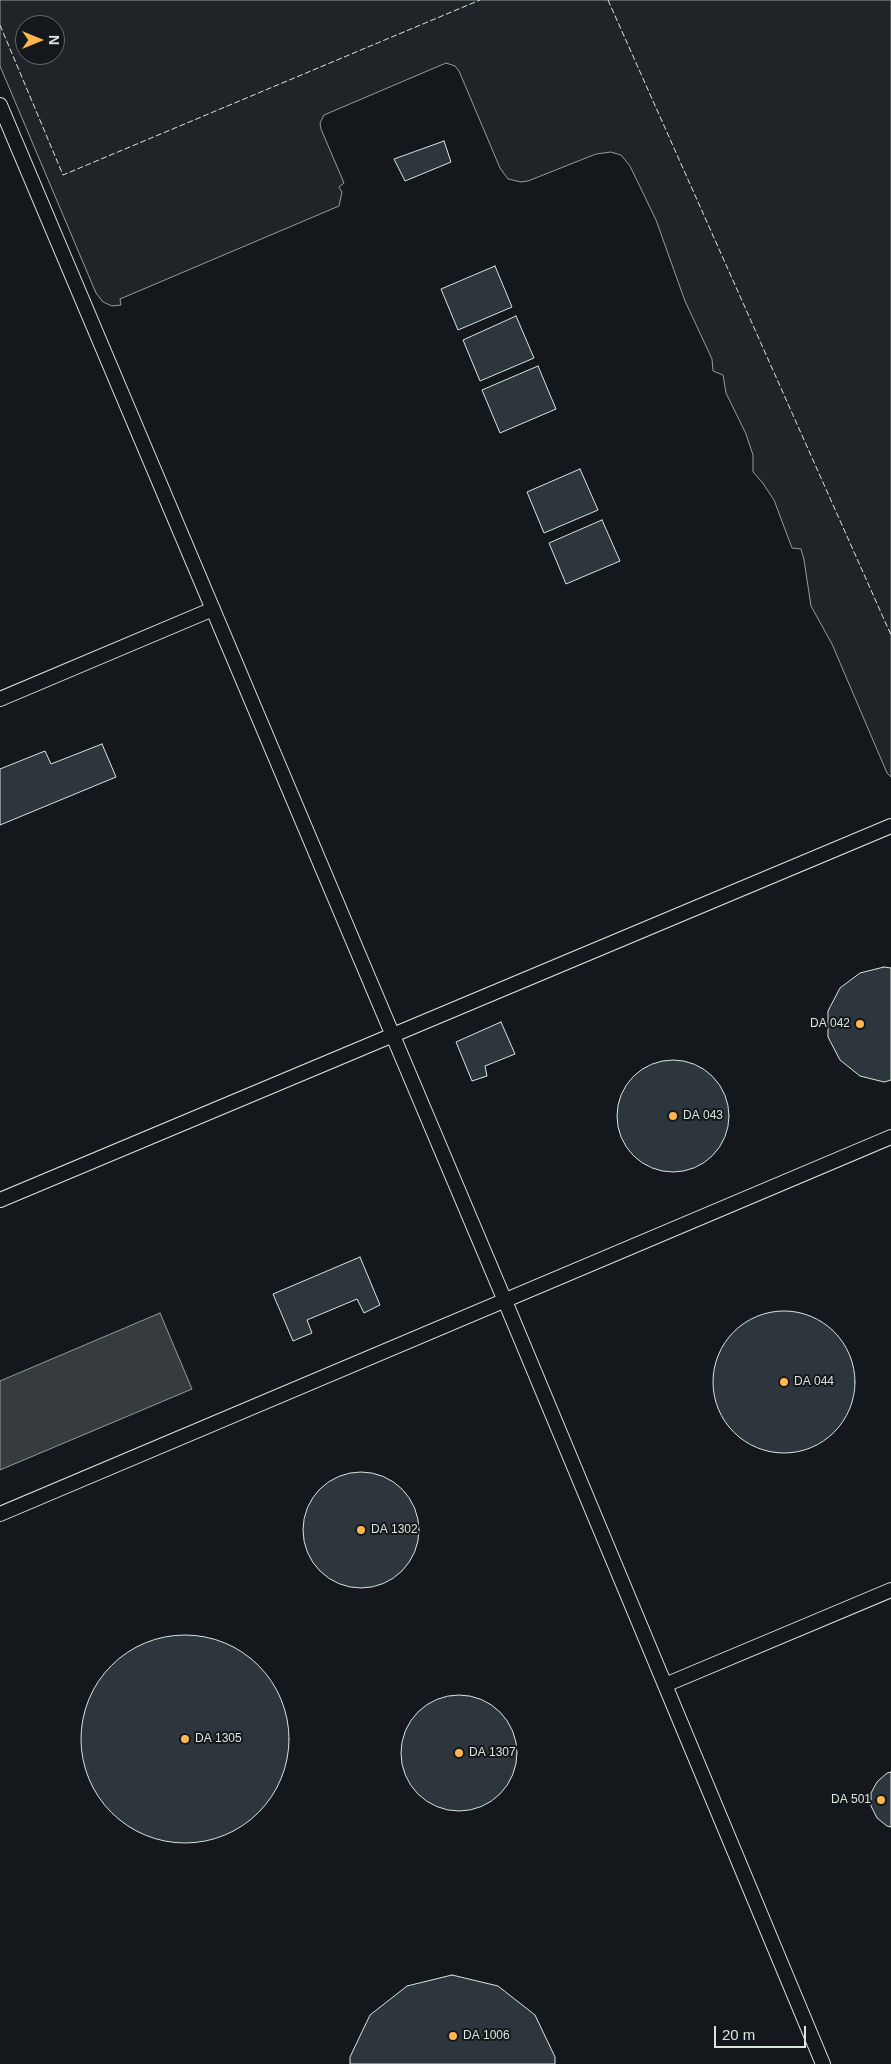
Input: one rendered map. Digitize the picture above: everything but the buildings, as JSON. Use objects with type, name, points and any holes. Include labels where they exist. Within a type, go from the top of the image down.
[{"type":"lane","points":[[0,105],[823,2064]]},
{"type":"lane","points":[[0,699],[213,609]]},
{"type":"lane","points":[[0,1200],[891,826]]},
{"type":"lane","points":[[0,1514],[891,1137]]},
{"type":"lane","points":[[665,1685],[891,1590]]},
{"type":"shaded area","points":[[0,0],[891,0],[891,777],[887,773],[832,644],[811,606],[801,549],[792,548],[774,500],[753,472],[753,455],[746,434],[726,393],[723,375],[713,371],[712,359],[685,301],[656,220],[630,166],[621,155],[611,152],[596,154],[528,181],[521,182],[508,179],[500,168],[459,71],[455,66],[446,63],[324,115],[320,123],[321,129],[344,183],[339,187],[342,192],[339,206],[120,299],[121,305],[112,306],[103,302],[96,293],[0,66]]},
{"type":"shaded area","points":[[160,1313],[192,1389],[0,1470],[0,1381]]},
{"type":"fence","points":[[0,25],[63,175],[480,0]]},
{"type":"fence","points":[[608,0],[891,635]]},
{"type":"place","name":"DA 042","points":[[860,1024]]},
{"type":"place","name":"DA 043","points":[[673,1116]]},
{"type":"place","name":"DA 044","points":[[784,1382]]},
{"type":"place","name":"DA 1302","points":[[361,1530]]},
{"type":"place","name":"DA 1305","points":[[185,1739]]},
{"type":"place","name":"DA 1307","points":[[459,1753]]},
{"type":"place","name":"DA 501","points":[[881,1800]]},
{"type":"place","name":"DA 1006","points":[[453,2036]]}]
